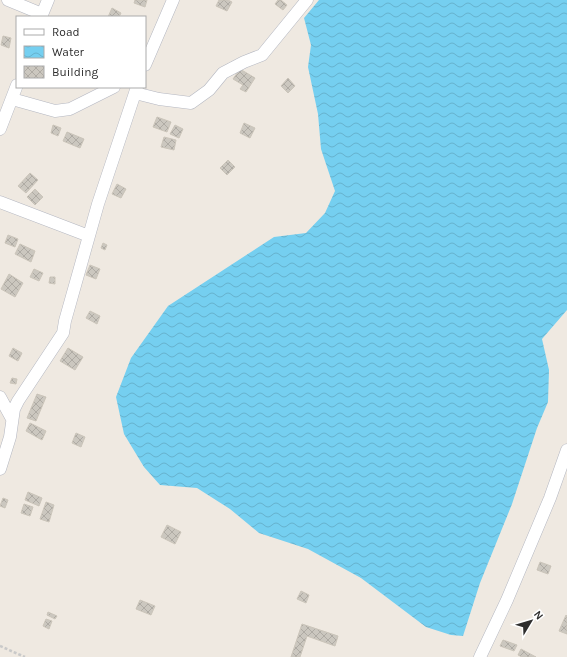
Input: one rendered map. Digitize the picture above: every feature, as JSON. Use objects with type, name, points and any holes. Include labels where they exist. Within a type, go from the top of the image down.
[{"type":"street","points":[[8,0],[42,15],[48,0]]},
{"type":"street","points":[[146,63],[173,0]]},
{"type":"street","points":[[0,468],[10,437],[14,409],[63,333],[65,321],[98,204],[136,90],[159,99],[191,102],[209,90],[223,73],[262,55],[307,0]]},
{"type":"street","points":[[0,129],[16,87]]},
{"type":"street","points":[[12,99],[55,111],[70,109],[112,88]]},
{"type":"street","points":[[0,202],[89,236]]},
{"type":"street","points":[[0,397],[12,419]]},
{"type":"street","points":[[480,657],[507,600],[547,506],[564,465],[567,450]]},
{"type":"path","points":[[0,646],[24,657]]},
{"type":"water","points":[[319,0],[567,0],[567,310],[542,339],[549,370],[548,402],[537,428],[512,504],[480,583],[463,636],[451,635],[426,627],[361,578],[308,549],[259,533],[230,509],[197,488],[160,485],[144,467],[124,434],[116,397],[131,358],[168,306],[274,237],[306,233],[325,213],[335,191],[321,149],[318,114],[308,67],[311,45],[304,18]]},
{"type":"building","points":[[135,0],[147,0],[145,7],[134,3]]},
{"type":"building","points":[[219,0],[228,0],[232,2],[227,11],[216,6]]},
{"type":"building","points":[[278,0],[281,0],[287,5],[283,10],[275,4]]},
{"type":"building","points":[[112,8],[121,13],[120,16],[108,16]]},
{"type":"building","points":[[3,36],[11,38],[9,48],[1,45]]},
{"type":"building","points":[[240,69],[255,78],[246,92],[240,89],[243,85],[233,79]]},
{"type":"building","points":[[288,78],[295,86],[288,93],[281,86]]},
{"type":"building","points":[[157,117],[171,122],[167,132],[153,127]]},
{"type":"building","points":[[244,123],[255,128],[250,138],[240,133]]},
{"type":"building","points":[[53,125],[61,128],[58,136],[51,133]]},
{"type":"building","points":[[175,125],[183,129],[179,138],[170,134]]},
{"type":"building","points":[[67,132],[84,139],[80,148],[63,141]]},
{"type":"building","points":[[164,137],[176,140],[174,150],[161,147]]},
{"type":"building","points":[[228,160],[235,167],[227,175],[220,168]]},
{"type":"building","points":[[30,173],[38,180],[26,193],[18,186]]},
{"type":"building","points":[[117,184],[126,189],[121,198],[112,194]]},
{"type":"building","points":[[35,189],[43,197],[35,205],[27,197]]},
{"type":"building","points":[[8,235],[18,239],[15,247],[5,243]]},
{"type":"building","points":[[103,243],[107,245],[105,250],[101,248]]},
{"type":"building","points":[[20,244],[35,251],[31,262],[15,254]]},
{"type":"building","points":[[90,265],[100,269],[96,279],[86,275]]},
{"type":"building","points":[[34,269],[43,273],[39,281],[30,277]]},
{"type":"building","points":[[9,274],[23,283],[15,297],[1,289]]},
{"type":"building","points":[[50,277],[55,277],[55,284],[49,283]]},
{"type":"building","points":[[90,311],[100,316],[97,324],[86,318]]},
{"type":"building","points":[[13,348],[22,353],[18,361],[9,356]]},
{"type":"building","points":[[68,348],[83,357],[75,370],[60,361]]},
{"type":"building","points":[[12,378],[17,379],[16,384],[10,383]]},
{"type":"building","points":[[37,394],[46,397],[36,421],[27,418]]},
{"type":"building","points":[[30,423],[46,431],[42,440],[26,431]]},
{"type":"building","points":[[76,433],[85,437],[81,447],[72,443]]},
{"type":"building","points":[[28,492],[42,498],[39,506],[25,500]]},
{"type":"building","points":[[3,498],[8,500],[5,508],[0,506]]},
{"type":"building","points":[[46,502],[54,505],[49,522],[40,519]]},
{"type":"building","points":[[24,504],[33,507],[30,516],[21,513]]},
{"type":"building","points":[[167,525],[181,532],[175,544],[161,537]]},
{"type":"building","points":[[540,562],[551,566],[548,574],[537,570]]},
{"type":"building","points":[[301,591],[309,595],[306,603],[297,599]]},
{"type":"building","points":[[140,600],[155,606],[151,615],[136,609]]},
{"type":"building","points":[[48,612],[57,616],[55,619],[47,615]]},
{"type":"building","points":[[566,615],[567,616],[567,634],[559,631]]},
{"type":"building","points":[[46,619],[52,621],[49,629],[43,626]]},
{"type":"building","points":[[302,624],[338,636],[335,646],[307,636],[300,657],[291,657]]},
{"type":"building","points":[[503,640],[517,645],[514,651],[500,646]]},
{"type":"building","points":[[521,649],[536,657],[522,657],[518,655]]}]
